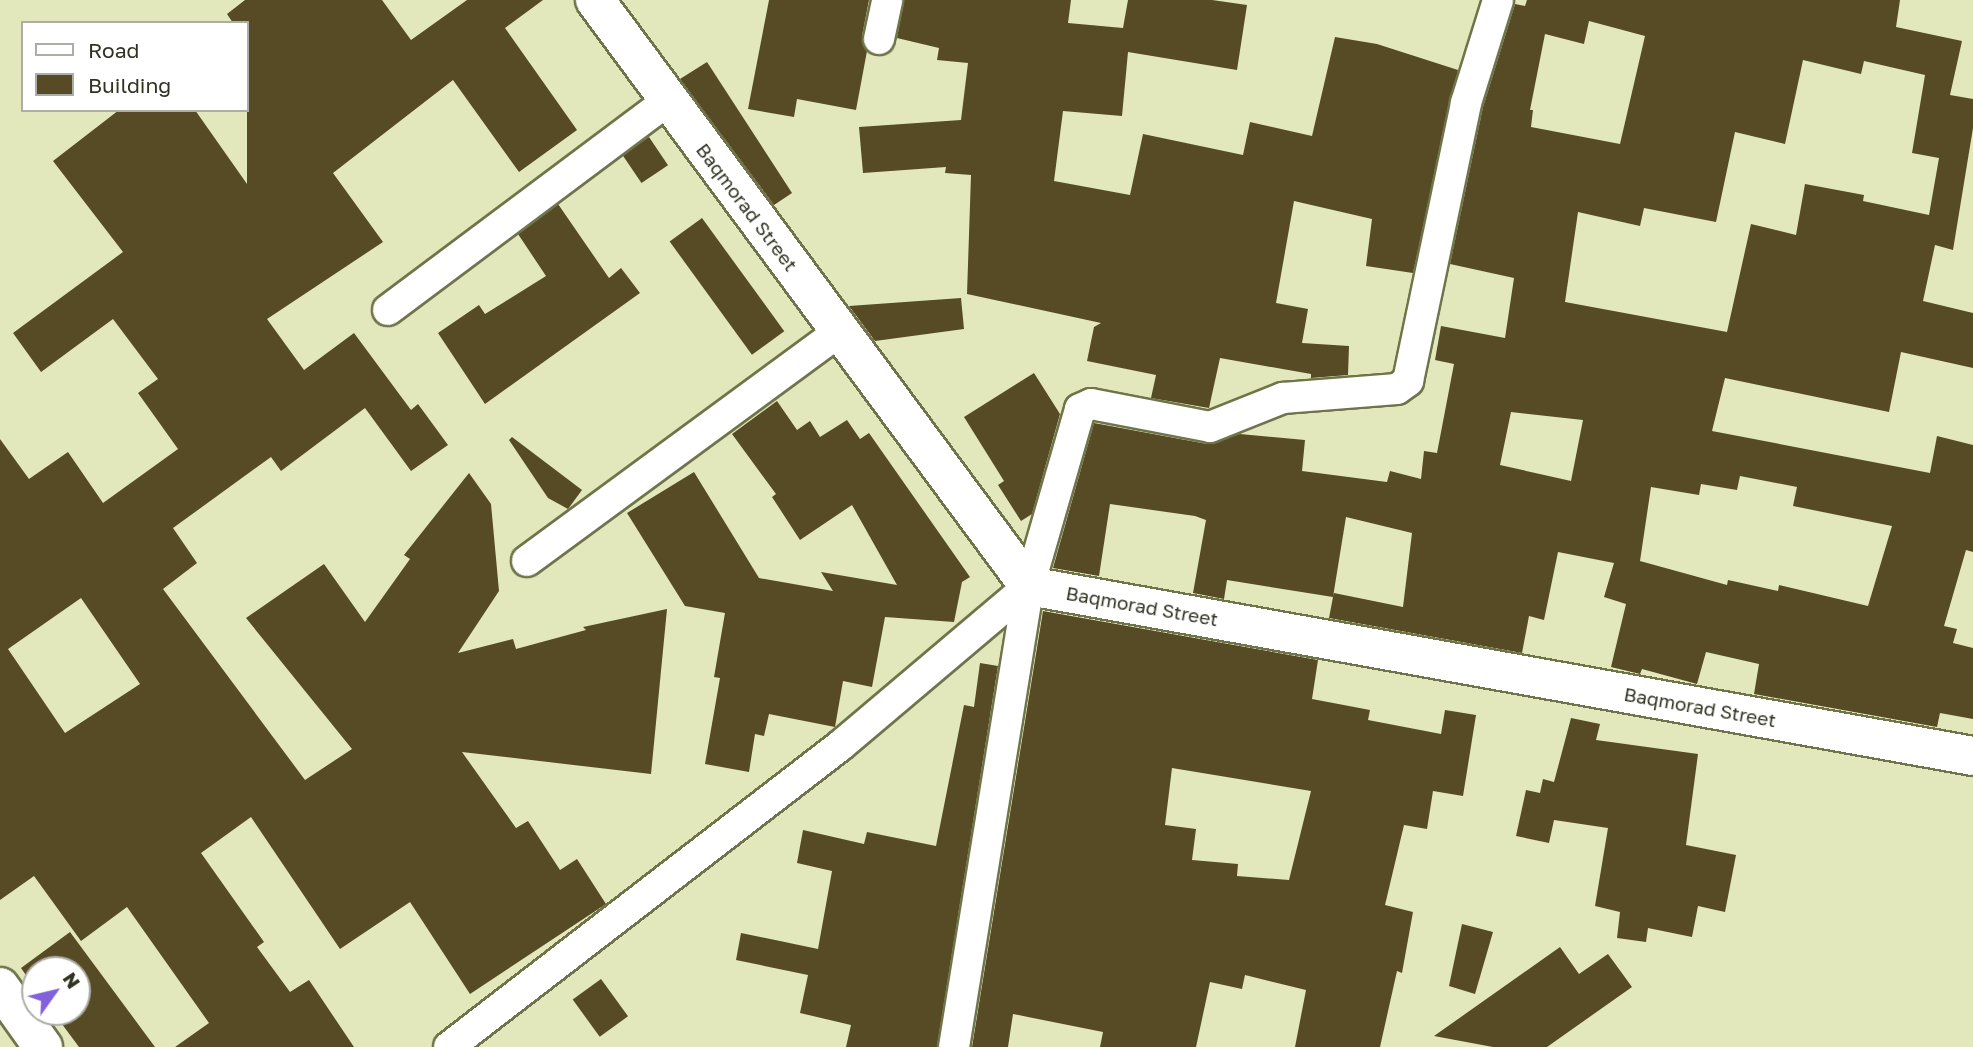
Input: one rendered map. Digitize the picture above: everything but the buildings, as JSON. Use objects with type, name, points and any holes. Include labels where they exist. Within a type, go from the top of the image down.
[{"type":"street","name":"Baqmorad Street","points":[[595,0],[667,101],[1029,586],[1973,756]]},
{"type":"street","points":[[879,39],[887,0]]},
{"type":"street","points":[[954,1047],[1029,586],[1080,409],[1091,404],[1210,427],[1283,398],[1396,389],[1408,381],[1466,103],[1498,0]]},
{"type":"street","points":[[388,310],[667,101]]},
{"type":"street","points":[[527,561],[840,331]]},
{"type":"street","points":[[449,1047],[841,745],[1029,586]]},
{"type":"street","points":[[0,987],[43,1047]]}]
